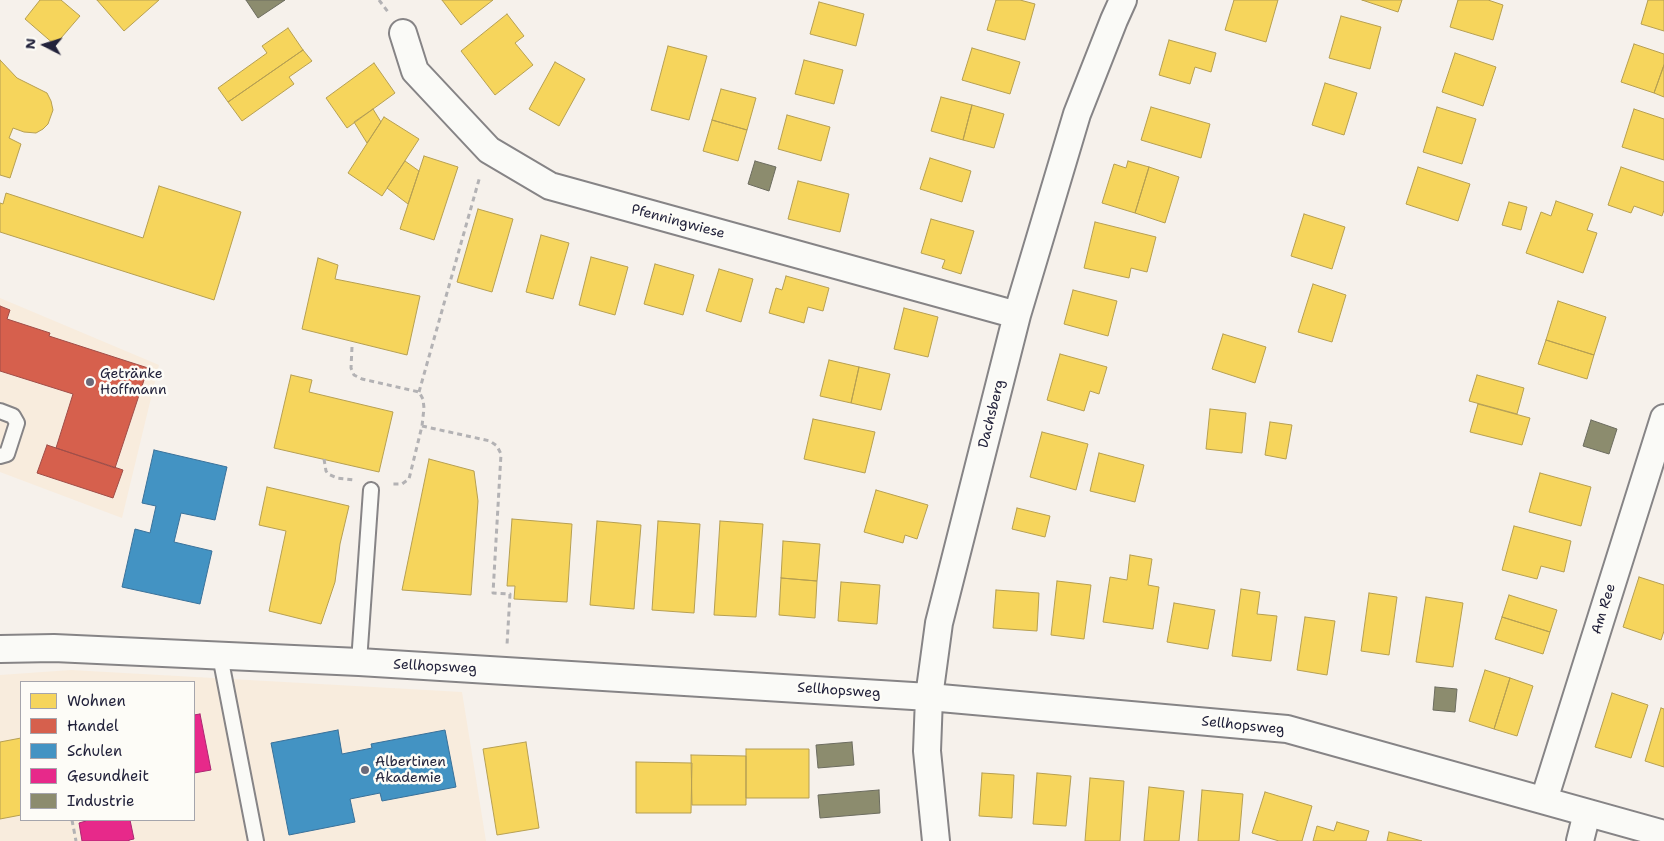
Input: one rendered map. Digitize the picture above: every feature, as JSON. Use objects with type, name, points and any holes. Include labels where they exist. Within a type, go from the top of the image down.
[{"type":"street","name":"Dachsberg","points":[[936,841],[926,751],[939,623],[1017,315],[1077,114],[1123,0]]},
{"type":"street","name":"Pfenningwiese","points":[[403,33],[415,71],[490,150],[550,186],[1017,315]]},
{"type":"street","name":"Am Ree","points":[[1544,800],[1664,418]]},
{"type":"street","name":"Sellhopsweg","points":[[0,649],[54,648],[359,662],[930,697],[1287,729],[1664,834]]},
{"type":"street","points":[[1580,841],[1588,813]]},
{"type":"lane","points":[[0,411],[13,416],[17,423],[3,455]]},
{"type":"lane","points":[[359,662],[371,490]]},
{"type":"lane","points":[[220,656],[256,841]]},
{"type":"path","points":[[391,484],[402,484],[409,479],[422,426],[424,408],[423,399],[419,392],[483,163],[490,150]]},
{"type":"path","points":[[352,347],[350,368],[354,375],[362,379],[419,392]]},
{"type":"path","points":[[422,426],[490,441],[497,446],[501,454],[492,593],[510,594],[506,671]]},
{"type":"path","points":[[72,821],[76,841]]},
{"type":"shaded area","points":[[0,298],[159,365],[122,518],[0,472]]},
{"type":"shaded area","points":[[71,670],[462,692],[486,841],[0,841],[0,675]]},
{"type":"building: Wohnen","points":[[40,0],[61,0],[80,16],[55,45],[25,19]]},
{"type":"building: Wohnen","points":[[97,0],[159,0],[124,31]]},
{"type":"building: Wohnen","points":[[442,0],[493,0],[461,25]]},
{"type":"building: Wohnen","points":[[996,0],[1020,0],[1035,4],[1025,40],[987,30]]},
{"type":"building: Wohnen","points":[[1234,0],[1278,0],[1266,42],[1225,30]]},
{"type":"building: Wohnen","points":[[1362,0],[1402,0],[1398,12]]},
{"type":"building: Wohnen","points":[[1458,0],[1488,0],[1503,5],[1493,40],[1450,27]]},
{"type":"building: Wohnen","points":[[1648,0],[1664,0],[1664,31],[1641,24]]},
{"type":"building: Wohnen","points":[[819,2],[864,14],[856,46],[810,34]]},
{"type":"building: Wohnen","points":[[507,14],[524,36],[515,43],[533,65],[495,95],[461,51]]},
{"type":"building: Wohnen","points":[[1341,16],[1381,27],[1370,69],[1329,58]]},
{"type":"building: Wohnen","points":[[288,28],[303,50],[228,102],[218,88],[267,53],[262,46]]},
{"type":"building: Wohnen","points":[[1169,40],[1216,53],[1211,72],[1195,67],[1190,84],[1159,75]]},
{"type":"building: Wohnen","points":[[1634,44],[1664,54],[1664,65],[1654,93],[1621,82]]},
{"type":"building: Wohnen","points":[[668,46],[707,56],[689,120],[651,110]]},
{"type":"building: Wohnen","points":[[972,48],[1020,62],[1010,94],[962,80]]},
{"type":"building: Wohnen","points":[[303,50],[312,61],[289,77],[294,84],[242,121],[228,102]]},
{"type":"building: Wohnen","points":[[1455,53],[1496,67],[1483,106],[1442,92]]},
{"type":"building: Wohnen","points":[[0,60],[17,78],[47,93],[53,110],[48,124],[36,133],[24,132],[13,128],[9,138],[21,144],[10,178],[0,175]]},
{"type":"building: Wohnen","points":[[804,60],[843,70],[834,104],[795,94]]},
{"type":"building: Wohnen","points":[[555,62],[585,79],[559,126],[529,109]]},
{"type":"building: Wohnen","points":[[374,63],[395,93],[347,128],[326,98]]},
{"type":"building: Wohnen","points":[[1664,65],[1664,97],[1654,93]]},
{"type":"building: Wohnen","points":[[1325,83],[1357,93],[1344,135],[1312,125]]},
{"type":"building: Wohnen","points":[[721,89],[756,98],[747,130],[712,120]]},
{"type":"building: Wohnen","points":[[941,97],[972,105],[963,140],[931,131]]},
{"type":"building: Wohnen","points":[[972,105],[1004,114],[994,148],[963,140]]},
{"type":"building: Wohnen","points":[[1151,107],[1210,124],[1201,158],[1141,140]]},
{"type":"building: Wohnen","points":[[1437,107],[1476,119],[1462,164],[1423,152]]},
{"type":"building: Wohnen","points":[[373,109],[381,122],[367,143],[354,122]]},
{"type":"building: Wohnen","points":[[1634,109],[1664,119],[1664,160],[1622,147]]},
{"type":"building: Wohnen","points":[[787,115],[830,127],[821,161],[778,149]]},
{"type":"building: Wohnen","points":[[384,117],[419,139],[382,196],[348,173]]},
{"type":"building: Wohnen","points":[[712,120],[747,130],[738,161],[703,151]]},
{"type":"building: Wohnen","points":[[424,156],[458,167],[434,240],[400,229]]},
{"type":"building: Wohnen","points":[[930,158],[971,171],[962,202],[920,189]]},
{"type":"building: Wohnen","points":[[405,161],[419,171],[408,204],[387,188]]},
{"type":"building: Wohnen","points":[[1128,161],[1149,167],[1135,213],[1102,203],[1114,164],[1126,168]]},
{"type":"building: Wohnen","points":[[1149,167],[1179,177],[1165,223],[1135,213]]},
{"type":"building: Wohnen","points":[[1418,167],[1470,184],[1458,221],[1406,204]]},
{"type":"building: Wohnen","points":[[1621,167],[1664,182],[1664,210],[1662,216],[1634,206],[1631,213],[1608,205]]},
{"type":"building: Wohnen","points":[[798,181],[849,194],[840,232],[788,219]]},
{"type":"building: Wohnen","points":[[159,186],[241,212],[214,300],[0,232],[0,203],[3,204],[6,193],[143,238]]},
{"type":"building: Wohnen","points":[[1556,201],[1593,214],[1587,230],[1597,233],[1583,273],[1526,253],[1541,212],[1551,216]]},
{"type":"building: Wohnen","points":[[1509,202],[1527,207],[1521,230],[1502,225]]},
{"type":"building: Wohnen","points":[[478,209],[513,219],[492,292],[457,282]]},
{"type":"building: Wohnen","points":[[1304,214],[1345,227],[1332,269],[1291,256]]},
{"type":"building: Wohnen","points":[[931,219],[974,231],[961,274],[942,268],[945,260],[921,253]]},
{"type":"building: Wohnen","points":[[1095,222],[1156,237],[1147,272],[1131,268],[1129,278],[1084,268]]},
{"type":"building: Wohnen","points":[[541,235],[569,243],[553,299],[526,292]]},
{"type":"building: Wohnen","points":[[591,257],[628,267],[615,315],[579,305]]},
{"type":"building: Wohnen","points":[[318,258],[338,265],[335,279],[420,296],[407,355],[302,329]]},
{"type":"building: Wohnen","points":[[655,264],[694,275],[683,315],[644,304]]},
{"type":"building: Wohnen","points":[[719,269],[753,279],[741,322],[706,311]]},
{"type":"building: Wohnen","points":[[786,276],[829,288],[823,311],[808,307],[804,323],[769,313],[776,288],[782,290]]},
{"type":"building: Wohnen","points":[[1313,284],[1346,295],[1332,342],[1298,332]]},
{"type":"building: Wohnen","points":[[1073,290],[1117,301],[1108,336],[1064,324]]},
{"type":"building: Wohnen","points":[[1558,301],[1606,317],[1594,355],[1546,340]]},
{"type":"building: Wohnen","points":[[904,308],[938,317],[928,357],[894,349]]},
{"type":"building: Wohnen","points":[[1223,334],[1266,347],[1255,383],[1212,369]]},
{"type":"building: Wohnen","points":[[1546,340],[1594,355],[1587,379],[1538,364]]},
{"type":"building: Wohnen","points":[[1060,354],[1107,367],[1099,394],[1090,391],[1084,411],[1047,400]]},
{"type":"building: Wohnen","points":[[829,360],[859,367],[851,403],[820,396]]},
{"type":"building: Wohnen","points":[[859,367],[890,374],[881,410],[851,403]]},
{"type":"building: Wohnen","points":[[291,375],[312,380],[309,392],[393,412],[379,472],[274,448]]},
{"type":"building: Wohnen","points":[[1477,375],[1524,388],[1517,414],[1469,401]]},
{"type":"building: Wohnen","points":[[1478,404],[1530,418],[1522,445],[1470,432]]},
{"type":"building: Wohnen","points":[[1210,409],[1246,413],[1242,453],[1206,449]]},
{"type":"building: Wohnen","points":[[813,419],[875,432],[865,473],[804,459]]},
{"type":"building: Wohnen","points":[[1270,422],[1292,425],[1286,459],[1265,455]]},
{"type":"building: Wohnen","points":[[1042,432],[1088,444],[1076,490],[1030,477]]},
{"type":"building: Wohnen","points":[[1099,453],[1144,465],[1135,502],[1090,491]]},
{"type":"building: Wohnen","points":[[429,459],[474,471],[478,501],[471,595],[402,590]]},
{"type":"building: Wohnen","points":[[1540,473],[1591,487],[1581,526],[1529,512]]},
{"type":"building: Wohnen","points":[[267,487],[349,506],[340,544],[335,582],[321,624],[269,611],[286,531],[259,525]]},
{"type":"building: Wohnen","points":[[876,490],[928,505],[917,539],[905,535],[903,543],[864,532]]},
{"type":"building: Wohnen","points":[[1017,508],[1050,516],[1045,537],[1012,529]]},
{"type":"building: Wohnen","points":[[512,519],[572,524],[567,602],[514,599],[515,586],[507,586]]},
{"type":"building: Wohnen","points":[[597,521],[641,525],[634,609],[590,605]]},
{"type":"building: Wohnen","points":[[658,521],[700,524],[694,613],[652,610]]},
{"type":"building: Wohnen","points":[[720,521],[763,524],[756,617],[714,615]]},
{"type":"building: Wohnen","points":[[1514,526],[1571,541],[1564,572],[1541,566],[1537,579],[1502,570]]},
{"type":"building: Wohnen","points":[[783,541],[820,544],[817,581],[781,578]]},
{"type":"building: Wohnen","points":[[1130,555],[1152,559],[1148,585],[1159,587],[1153,629],[1103,622],[1110,577],[1127,580]]},
{"type":"building: Wohnen","points":[[1639,577],[1664,585],[1664,631],[1661,640],[1623,627]]},
{"type":"building: Wohnen","points":[[781,578],[817,581],[815,618],[779,615]]},
{"type":"building: Wohnen","points":[[1057,581],[1091,585],[1084,639],[1051,635]]},
{"type":"building: Wohnen","points":[[841,582],[880,585],[877,624],[838,621]]},
{"type":"building: Wohnen","points":[[1241,589],[1260,592],[1257,614],[1277,616],[1271,661],[1232,656]]},
{"type":"building: Wohnen","points":[[996,590],[1039,593],[1037,631],[993,628]]},
{"type":"building: Wohnen","points":[[1369,593],[1397,597],[1389,655],[1361,651]]},
{"type":"building: Wohnen","points":[[1509,595],[1557,610],[1550,632],[1502,617]]},
{"type":"building: Wohnen","points":[[1426,597],[1463,603],[1453,667],[1416,662]]},
{"type":"building: Wohnen","points":[[1174,603],[1215,610],[1208,649],[1167,642]]},
{"type":"building: Wohnen","points":[[1305,617],[1335,621],[1327,675],[1297,670]]},
{"type":"building: Wohnen","points":[[1502,617],[1550,632],[1543,654],[1495,639]]},
{"type":"building: Wohnen","points":[[1485,670],[1510,678],[1494,729],[1469,721]]},
{"type":"building: Wohnen","points":[[1510,678],[1533,686],[1517,736],[1494,729]]},
{"type":"building: Wohnen","points":[[1612,693],[1648,705],[1631,758],[1595,747]]},
{"type":"building: Wohnen","points":[[1661,708],[1664,709],[1664,767],[1645,761]]},
{"type":"building: Wohnen","points":[[20,738],[20,815],[0,819],[0,742]]},
{"type":"building: Wohnen","points":[[526,742],[539,828],[497,835],[483,749]]},
{"type":"building: Wohnen","points":[[746,749],[809,749],[809,798],[746,798]]},
{"type":"building: Wohnen","points":[[691,755],[746,756],[746,805],[692,805]]},
{"type":"building: Wohnen","points":[[636,762],[692,763],[691,813],[636,813]]},
{"type":"building: Wohnen","points":[[982,773],[1014,775],[1012,818],[979,816]]},
{"type":"building: Wohnen","points":[[1037,773],[1071,776],[1066,826],[1033,824]]},
{"type":"building: Wohnen","points":[[1090,778],[1124,781],[1120,841],[1085,841]]},
{"type":"building: Wohnen","points":[[1149,787],[1184,791],[1179,841],[1144,841]]},
{"type":"building: Wohnen","points":[[1202,790],[1243,794],[1239,841],[1198,841]]},
{"type":"building: Wohnen","points":[[1265,792],[1312,806],[1302,841],[1279,841],[1252,833]]},
{"type":"building: Wohnen","points":[[1337,822],[1369,831],[1366,841],[1313,841],[1317,826],[1334,831]]},
{"type":"building: Wohnen","points":[[1389,832],[1422,841],[1387,841]]},
{"type":"building: Handel","name":"Getränke Hoffmann","points":[[0,306],[10,310],[7,319],[50,333],[49,336],[148,368],[115,468],[56,448],[73,394],[0,371]]},
{"type":"building: Handel","points":[[47,445],[123,470],[113,498],[37,473]]},
{"type":"building: Schulen","points":[[154,450],[227,467],[215,520],[181,513],[174,542],[212,551],[200,604],[122,587],[135,529],[150,533],[156,506],[142,503]]},
{"type":"building: Schulen","name":"Albertinen Akademie","points":[[338,730],[342,754],[372,748],[371,744],[445,730],[456,787],[382,801],[380,793],[350,799],[355,822],[289,835],[271,743]]},
{"type":"building: Gesundheit","points":[[200,714],[211,770],[195,773],[195,715]]},
{"type":"building: Gesundheit","points":[[86,821],[130,821],[134,839],[129,841],[82,841],[79,823]]},
{"type":"building: Industrie","points":[[246,0],[285,0],[258,18]]},
{"type":"building: Industrie","points":[[755,161],[776,167],[769,191],[748,184]]},
{"type":"building: Industrie","points":[[1591,420],[1617,429],[1609,454],[1583,446]]},
{"type":"building: Industrie","points":[[1435,687],[1457,689],[1455,712],[1433,710]]},
{"type":"building: Industrie","points":[[852,742],[854,765],[818,768],[816,745]]},
{"type":"building: Industrie","points":[[879,790],[880,813],[820,818],[818,795]]},
{"type":"place","name":"Getränke Hoffmann","points":[[90,382]]},
{"type":"place","name":"Albertinen Akademie","points":[[365,770]]}]
